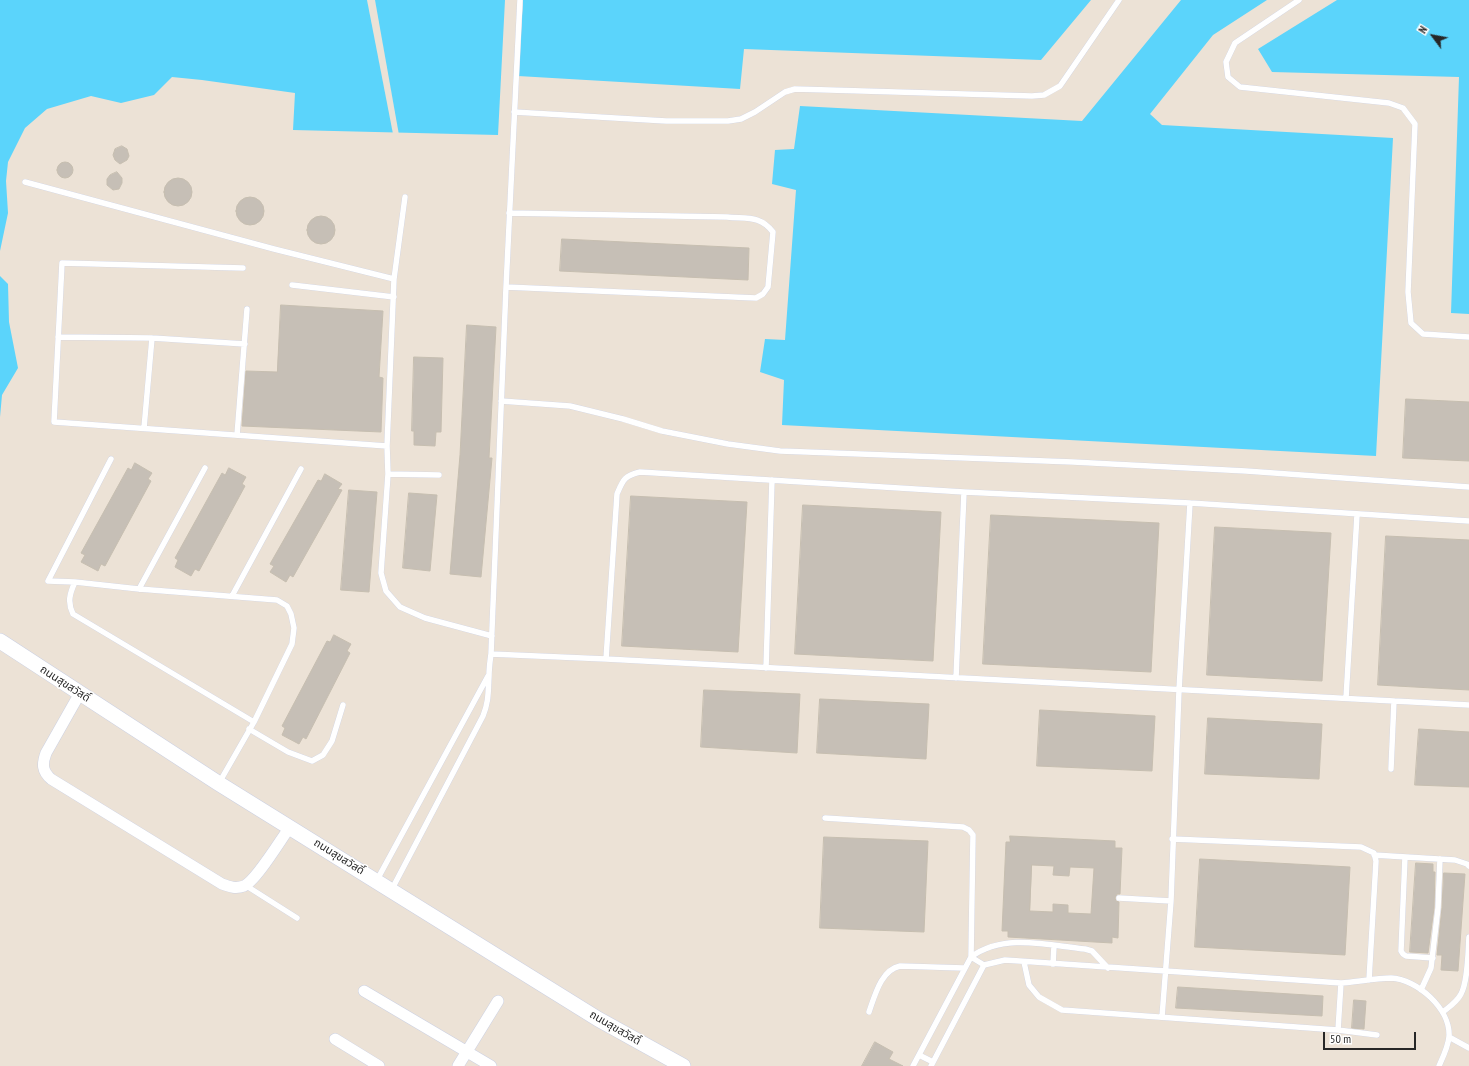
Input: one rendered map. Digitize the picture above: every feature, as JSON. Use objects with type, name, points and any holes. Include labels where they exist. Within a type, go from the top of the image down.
[{"type":"main road","name":"ถนนสุขสวัสดิ์","points":[[0,640],[218,783],[377,880],[598,1019],[683,1066]]},
{"type":"street","points":[[80,693],[46,753],[43,761],[43,769],[46,775],[222,884],[232,887],[245,886],[251,882],[290,827]]},
{"type":"street","points":[[364,991],[492,1066]]},
{"type":"street","points":[[458,1066],[498,1001]]},
{"type":"street","points":[[335,1038],[379,1066]]},
{"type":"lane","points":[[391,889],[440,800],[488,705],[509,213],[520,0]]},
{"type":"lane","points":[[514,112],[666,121],[728,121],[741,119],[756,112],[785,92],[795,89],[1009,96],[1044,95],[1060,86],[1119,0]]},
{"type":"lane","points":[[1299,0],[1235,43],[1226,62],[1228,77],[1240,87],[1389,103],[1403,108],[1415,124],[1408,292],[1411,323],[1423,334],[1469,337]]},
{"type":"lane","points":[[25,182],[274,250],[394,279]]},
{"type":"lane","points":[[405,197],[394,279],[387,446],[388,474],[381,573],[386,591],[400,607],[425,618],[492,636]]},
{"type":"lane","points":[[506,287],[756,298],[763,294],[768,287],[774,232],[767,224],[759,220],[727,217],[509,213]]},
{"type":"lane","points":[[243,268],[62,263],[54,422],[387,446]]},
{"type":"lane","points":[[292,285],[394,297]]},
{"type":"lane","points":[[237,435],[247,309]]},
{"type":"lane","points":[[58,337],[152,338],[245,344]]},
{"type":"lane","points":[[144,428],[152,338]]},
{"type":"lane","points":[[501,401],[570,406],[623,419],[662,431],[728,444],[780,451],[1238,471],[1469,487]]},
{"type":"lane","points":[[111,459],[48,581],[75,582],[139,589],[277,600],[287,606],[291,614],[294,628],[292,644],[254,722],[218,783]]},
{"type":"lane","points":[[139,589],[205,468]]},
{"type":"lane","points":[[232,596],[301,469]]},
{"type":"lane","points":[[606,659],[617,494],[623,481],[629,475],[640,472],[964,492],[1190,503],[1357,515],[1469,521]]},
{"type":"lane","points":[[388,474],[439,475]]},
{"type":"lane","points":[[766,668],[772,480]]},
{"type":"lane","points":[[956,678],[964,492]]},
{"type":"lane","points":[[1162,1017],[1171,901],[1172,839],[1190,503]]},
{"type":"lane","points":[[1346,698],[1357,515]]},
{"type":"lane","points":[[75,582],[70,594],[70,607],[74,614],[254,722]]},
{"type":"lane","points":[[491,654],[1469,705]]},
{"type":"lane","points":[[377,880],[489,676]]},
{"type":"lane","points":[[1391,769],[1394,701]]},
{"type":"lane","points":[[249,729],[288,752],[312,762],[322,755],[332,740],[343,705]]},
{"type":"lane","points":[[825,818],[963,827],[969,830],[973,835],[971,957]]},
{"type":"lane","points":[[1172,839],[1361,847],[1374,853],[1376,861],[1369,980]]},
{"type":"lane","points":[[1374,856],[1462,861],[1469,866]]},
{"type":"lane","points":[[1405,857],[1401,951],[1406,956],[1433,958]]},
{"type":"lane","points":[[1421,990],[1431,968],[1433,958],[1438,908],[1440,859]]},
{"type":"lane","points":[[245,886],[297,918]]},
{"type":"lane","points":[[1119,898],[1171,901]]},
{"type":"lane","points":[[1443,1012],[1456,1001],[1464,986],[1469,937]]},
{"type":"lane","points":[[912,1066],[964,968],[971,957],[980,950],[991,946],[1019,942],[1085,948],[1092,951],[1108,968]]},
{"type":"lane","points":[[1053,964],[1054,946]]},
{"type":"lane","points":[[971,957],[984,965],[1005,960],[1341,983],[1392,978],[1410,983],[1421,990],[1443,1012],[1448,1027],[1449,1037],[1445,1054],[1439,1066]]},
{"type":"lane","points":[[1024,962],[1029,984],[1039,997],[1062,1010],[1338,1030],[1377,1035]]},
{"type":"lane","points":[[919,1055],[932,1064],[984,965]]},
{"type":"lane","points":[[869,1012],[880,983],[893,967],[964,968]]},
{"type":"lane","points":[[1338,1030],[1341,983]]},
{"type":"lane","points":[[1449,1037],[1469,1048]]},
{"type":"water","points":[[0,0],[505,0],[498,135],[293,130],[295,93],[172,77],[154,95],[121,103],[91,96],[47,109],[25,128],[8,162],[6,181],[8,213],[0,251]]},
{"type":"water","points":[[523,0],[1091,0],[1041,60],[744,49],[740,89],[518,76]]},
{"type":"water","points":[[1181,0],[1267,0],[1213,35],[1150,114],[1162,125],[1393,138],[1376,456],[782,425],[784,380],[760,372],[765,339],[785,340],[796,190],[772,184],[775,150],[794,149],[800,106],[1082,121]]},
{"type":"water","points":[[1337,0],[1469,0],[1469,314],[1451,313],[1459,77],[1272,72],[1258,49]]},
{"type":"water","points":[[0,276],[8,284],[9,322],[18,368],[2,395],[0,417]]},
{"type":"pier","points":[[367,0],[375,0],[399,135],[393,134]]},
{"type":"building","points":[[122,146],[127,149],[129,156],[127,160],[120,164],[115,160],[113,155],[115,149]]},
{"type":"building","points":[[65,162],[71,164],[73,170],[71,176],[65,178],[59,176],[57,170],[59,164]]},
{"type":"building","points":[[117,172],[122,178],[122,183],[119,189],[113,190],[107,185],[107,179],[110,175]]},
{"type":"building","points":[[178,178],[188,182],[192,192],[188,202],[178,206],[168,202],[164,192],[168,182]]},
{"type":"building","points":[[250,197],[260,201],[264,211],[260,221],[250,225],[240,221],[236,211],[240,201]]},
{"type":"building","points":[[321,216],[331,220],[335,230],[331,240],[321,244],[311,240],[307,230],[311,220]]},
{"type":"building","points":[[562,239],[749,248],[748,280],[560,271]]},
{"type":"building","points":[[281,305],[383,311],[379,377],[383,378],[381,432],[242,426],[246,371],[277,372]]},
{"type":"building","points":[[467,325],[496,327],[489,458],[492,458],[481,577],[450,574],[460,455]]},
{"type":"building","points":[[414,357],[443,358],[441,432],[436,432],[435,446],[414,445],[414,431],[412,431]]},
{"type":"building","points":[[1406,399],[1469,402],[1469,461],[1403,458]]},
{"type":"building","points":[[135,463],[152,473],[148,479],[151,481],[105,566],[101,564],[98,571],[81,562],[85,555],[81,553],[128,468],[131,470]]},
{"type":"building","points":[[229,468],[246,477],[242,484],[245,486],[199,571],[195,569],[191,576],[175,567],[178,560],[175,558],[222,473],[225,475]]},
{"type":"building","points":[[325,474],[342,484],[338,489],[342,490],[293,577],[290,575],[286,582],[270,572],[274,566],[270,564],[318,480],[321,481]]},
{"type":"building","points":[[349,490],[377,492],[369,592],[341,590]]},
{"type":"building","points":[[409,493],[437,495],[430,571],[403,568]]},
{"type":"building","points":[[631,496],[747,502],[738,652],[622,646]]},
{"type":"building","points":[[803,505],[941,512],[933,661],[795,654]]},
{"type":"building","points":[[991,515],[1159,523],[1151,672],[983,664]]},
{"type":"building","points":[[1215,527],[1331,533],[1322,681],[1207,675]]},
{"type":"building","points":[[1386,536],[1469,540],[1469,690],[1378,685]]},
{"type":"building","points":[[334,635],[351,644],[347,651],[350,653],[306,739],[303,737],[299,744],[282,735],[285,728],[282,726],[327,641],[330,642]]},
{"type":"building","points":[[704,690],[800,694],[797,753],[701,747]]},
{"type":"building","points":[[820,699],[929,704],[926,759],[817,753]]},
{"type":"building","points":[[1040,710],[1155,716],[1152,771],[1037,766]]},
{"type":"building","points":[[1208,718],[1322,724],[1319,779],[1205,774]]},
{"type":"building","points":[[1419,729],[1469,732],[1469,787],[1415,785]]},
{"type":"building","points":[[1010,836],[1115,841],[1115,848],[1122,848],[1120,894],[1117,894],[1115,898],[1116,901],[1119,902],[1118,938],[1112,937],[1112,943],[1008,937],[1008,931],[1002,931],[1006,842],[1010,842]],"holes":[[[1032,865],[1054,866],[1053,875],[1069,876],[1070,867],[1094,868],[1091,914],[1068,913],[1068,905],[1053,904],[1053,912],[1030,911]]]},
{"type":"building","points":[[824,837],[928,841],[924,932],[820,928]]},
{"type":"building","points":[[1200,859],[1350,867],[1345,955],[1195,947]]},
{"type":"building","points":[[1416,863],[1433,864],[1433,872],[1435,872],[1434,908],[1428,953],[1410,952]]},
{"type":"building","points":[[1444,873],[1465,874],[1458,971],[1441,970],[1442,955],[1437,955]]},
{"type":"building","points":[[1178,987],[1323,996],[1322,1016],[1176,1008]]},
{"type":"building","points":[[1354,1000],[1366,1001],[1364,1029],[1352,1028]]},
{"type":"building","points":[[875,1042],[893,1052],[889,1059],[903,1066],[862,1066]]}]
